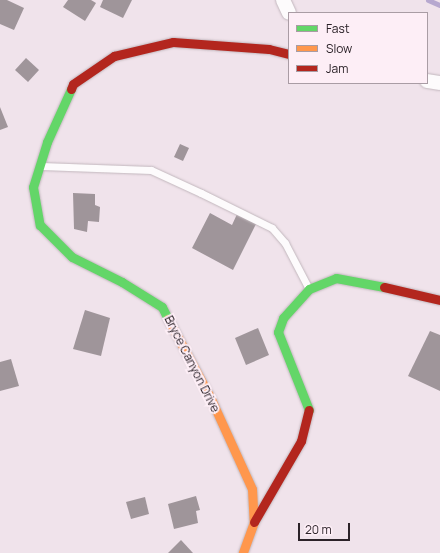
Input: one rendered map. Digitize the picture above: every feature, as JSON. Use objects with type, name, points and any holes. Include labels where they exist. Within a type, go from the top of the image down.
[{"type":"street","points":[[283,0],[289,12]]},
{"type":"street","name":"Bryce Canyon Drive","points":[[244,553],[254,522],[252,489],[211,399],[162,307],[122,282],[72,257],[40,225],[33,187],[47,142],[73,84],[114,56],[173,42],[269,49],[288,54]]},
{"type":"street","points":[[428,81],[440,83]]},
{"type":"street","points":[[254,522],[301,441],[309,408],[278,332],[284,318],[310,289],[336,278],[422,294],[440,300]]},
{"type":"lane","points":[[40,166],[151,170],[272,228],[285,242],[310,289]]},
{"type":"building","points":[[0,0],[7,0],[24,8],[14,30],[0,24]]},
{"type":"building","points":[[68,0],[91,0],[96,3],[85,21],[63,7]]},
{"type":"building","points":[[103,0],[132,0],[123,18],[100,7]]},
{"type":"building","points":[[26,58],[39,70],[28,82],[15,70]]},
{"type":"building","points":[[0,107],[8,127],[0,130]]},
{"type":"building","points":[[180,144],[189,148],[183,161],[174,157]]},
{"type":"building","points":[[73,193],[95,194],[95,205],[100,207],[99,222],[88,221],[87,232],[74,229]]},
{"type":"building","points":[[238,212],[257,222],[233,270],[192,248],[210,213],[232,225]]},
{"type":"building","points":[[85,310],[110,318],[101,356],[73,349]]},
{"type":"building","points":[[258,328],[269,355],[246,365],[235,338]]},
{"type":"building","points":[[430,331],[440,335],[440,391],[408,376]]},
{"type":"building","points":[[11,359],[19,386],[0,391],[0,362]]},
{"type":"building","points":[[196,496],[200,510],[196,511],[198,523],[174,529],[168,504]]},
{"type":"building","points":[[145,497],[149,514],[131,519],[126,502]]},
{"type":"building","points":[[181,540],[193,553],[168,553]]},
{"type":"waterway","points":[[428,0],[440,5]]},
{"type":"traffic: fast","points":[[71,89],[47,142],[33,187],[40,225],[72,257],[122,282],[162,307],[168,319]]},
{"type":"traffic: fast","points":[[309,410],[278,332],[283,318],[309,289],[336,278],[384,287]]},
{"type":"traffic: slow","points":[[168,319],[211,399],[252,489],[254,522],[243,553]]},
{"type":"traffic: jam","points":[[71,89],[73,84],[114,56],[173,42],[269,49],[288,54]]},
{"type":"traffic: jam","points":[[384,287],[440,300]]},
{"type":"traffic: jam","points":[[254,522],[301,441],[309,410]]}]
